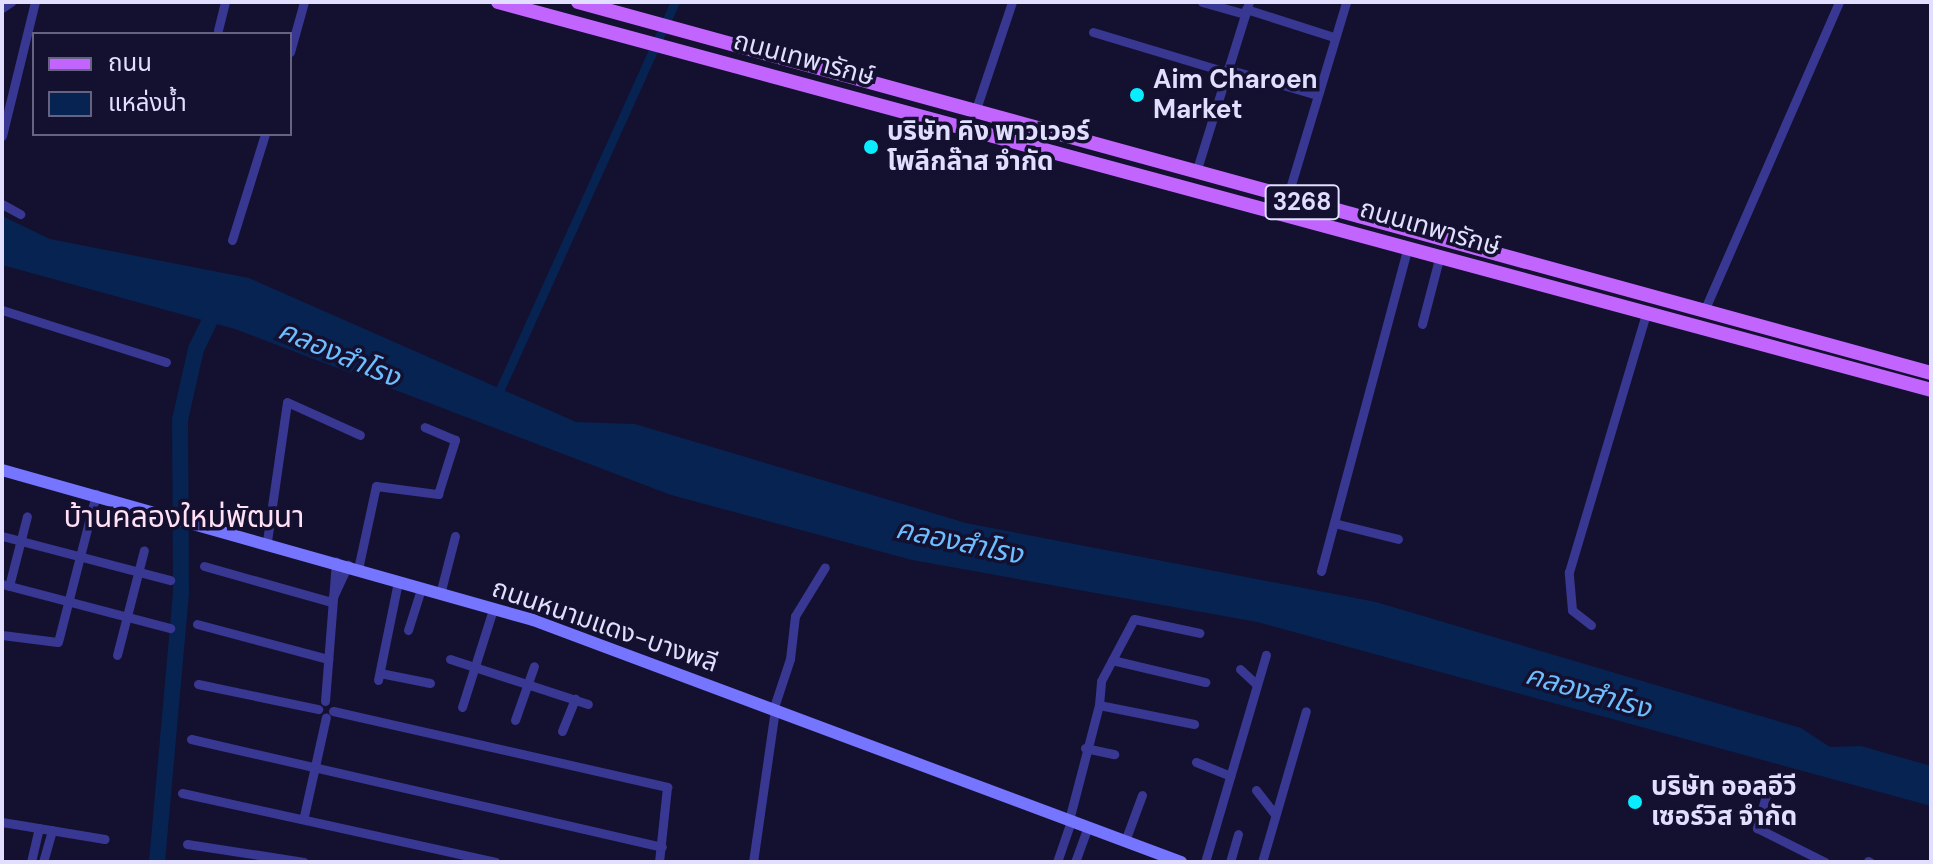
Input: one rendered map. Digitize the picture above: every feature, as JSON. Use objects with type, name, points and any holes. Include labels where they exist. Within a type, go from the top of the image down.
[{"type":"main road","name":"ถนนเทพารักษ์","points":[[498,2],[1931,390]]},
{"type":"main road","name":"ถนนเทพารักษ์","points":[[578,2],[1197,169],[1287,198],[1931,373]]},
{"type":"main road","points":[[1876,376],[1880,358]]},
{"type":"main road","name":"ถนนหนามแดง-บางพลี","points":[[2,470],[201,521],[493,609],[1181,862]]},
{"type":"street","points":[[2,8],[11,2]]},
{"type":"street","points":[[2,136],[35,2]]},
{"type":"street","points":[[218,30],[225,2]]},
{"type":"street","points":[[292,45],[304,2]]},
{"type":"street","points":[[976,109],[1012,2]]},
{"type":"street","points":[[1202,2],[1247,8],[1334,37]]},
{"type":"street","points":[[1287,198],[1314,94],[1346,2]]},
{"type":"street","points":[[1704,311],[1839,2]]},
{"type":"street","points":[[1197,169],[1247,8]]},
{"type":"street","points":[[1093,32],[1314,94]]},
{"type":"street","points":[[232,240],[264,136]]},
{"type":"street","points":[[2,204],[20,214]]},
{"type":"street","points":[[1321,571],[1408,246]]},
{"type":"street","points":[[1422,324],[1440,255]]},
{"type":"street","points":[[2,310],[166,362]]},
{"type":"street","points":[[1591,625],[1572,610],[1567,583],[1646,314]]},
{"type":"street","points":[[267,541],[287,402],[360,435]]},
{"type":"street","points":[[322,705],[331,602],[376,486],[438,494],[455,440],[425,427]]},
{"type":"street","points":[[2,635],[58,642],[96,494]]},
{"type":"street","points":[[27,516],[6,585],[170,628]]},
{"type":"street","points":[[1334,523],[1398,539]]},
{"type":"street","points":[[2,536],[170,580]]},
{"type":"street","points":[[440,594],[455,536]]},
{"type":"street","points":[[117,655],[144,550]]},
{"type":"street","points":[[204,566],[331,602]]},
{"type":"street","points":[[753,862],[774,710],[795,616],[825,567]]},
{"type":"street","points":[[398,582],[379,676],[430,683]]},
{"type":"street","points":[[408,630],[421,589]]},
{"type":"street","points":[[462,707],[493,609]]},
{"type":"street","points":[[1057,862],[1070,820],[1085,748],[1112,660],[1134,619],[1200,633]]},
{"type":"street","points":[[197,624],[328,659]]},
{"type":"street","points":[[1205,862],[1266,655]]},
{"type":"street","points":[[450,659],[588,704]]},
{"type":"street","points":[[1112,660],[1205,682]]},
{"type":"street","points":[[515,720],[534,666]]},
{"type":"street","points":[[1240,669],[1257,685]]},
{"type":"street","points":[[198,684],[322,705],[330,714],[667,787],[659,862]]},
{"type":"street","points":[[562,731],[575,699]]},
{"type":"street","points":[[1099,705],[1194,724]]},
{"type":"street","points":[[1262,862],[1306,711]]},
{"type":"street","points":[[304,816],[330,714]]},
{"type":"street","points":[[191,739],[316,763],[662,847]]},
{"type":"street","points":[[1085,748],[1114,754]]},
{"type":"street","points":[[1196,762],[1230,776]]},
{"type":"street","points":[[1769,784],[1757,828],[1825,862]]},
{"type":"street","points":[[1256,790],[1275,814]]},
{"type":"street","points":[[182,793],[304,816],[496,862]]},
{"type":"street","points":[[1125,841],[1142,795]]},
{"type":"street","points":[[2,822],[105,839]]},
{"type":"street","points":[[1075,862],[1088,827]]},
{"type":"street","points":[[31,862],[39,828]]},
{"type":"street","points":[[43,862],[52,830]]},
{"type":"street","points":[[1230,862],[1238,834]]},
{"type":"street","points":[[187,844],[304,862]]},
{"type":"street","points":[[234,862],[236,851]]},
{"type":"water","name":"คลองสำโรง","points":[[2,216],[50,239],[249,278],[576,422],[635,424],[966,523],[1376,602],[1801,728],[1830,747],[1861,746],[1931,766],[1931,806],[1257,622],[912,560],[671,495],[235,329],[2,265]]},
{"type":"waterway","points":[[496,398],[675,2]]},
{"type":"waterway","points":[[157,862],[181,594],[180,420],[196,349],[216,308]]},
{"type":"place","name":"Aim Charoen Market","points":[[1137,95]]},
{"type":"place","name":"บริษัท คิง พาวเวอร์ โพลีกล๊าส จำกัด","points":[[871,147]]},
{"type":"place","name":"บริษัท ออลอีวี เซอร์วิส จำกัด","points":[[1635,802]]},
{"type":"district","name":"บ้านคลองใหม่พัฒนา","points":[[184,517]]}]
